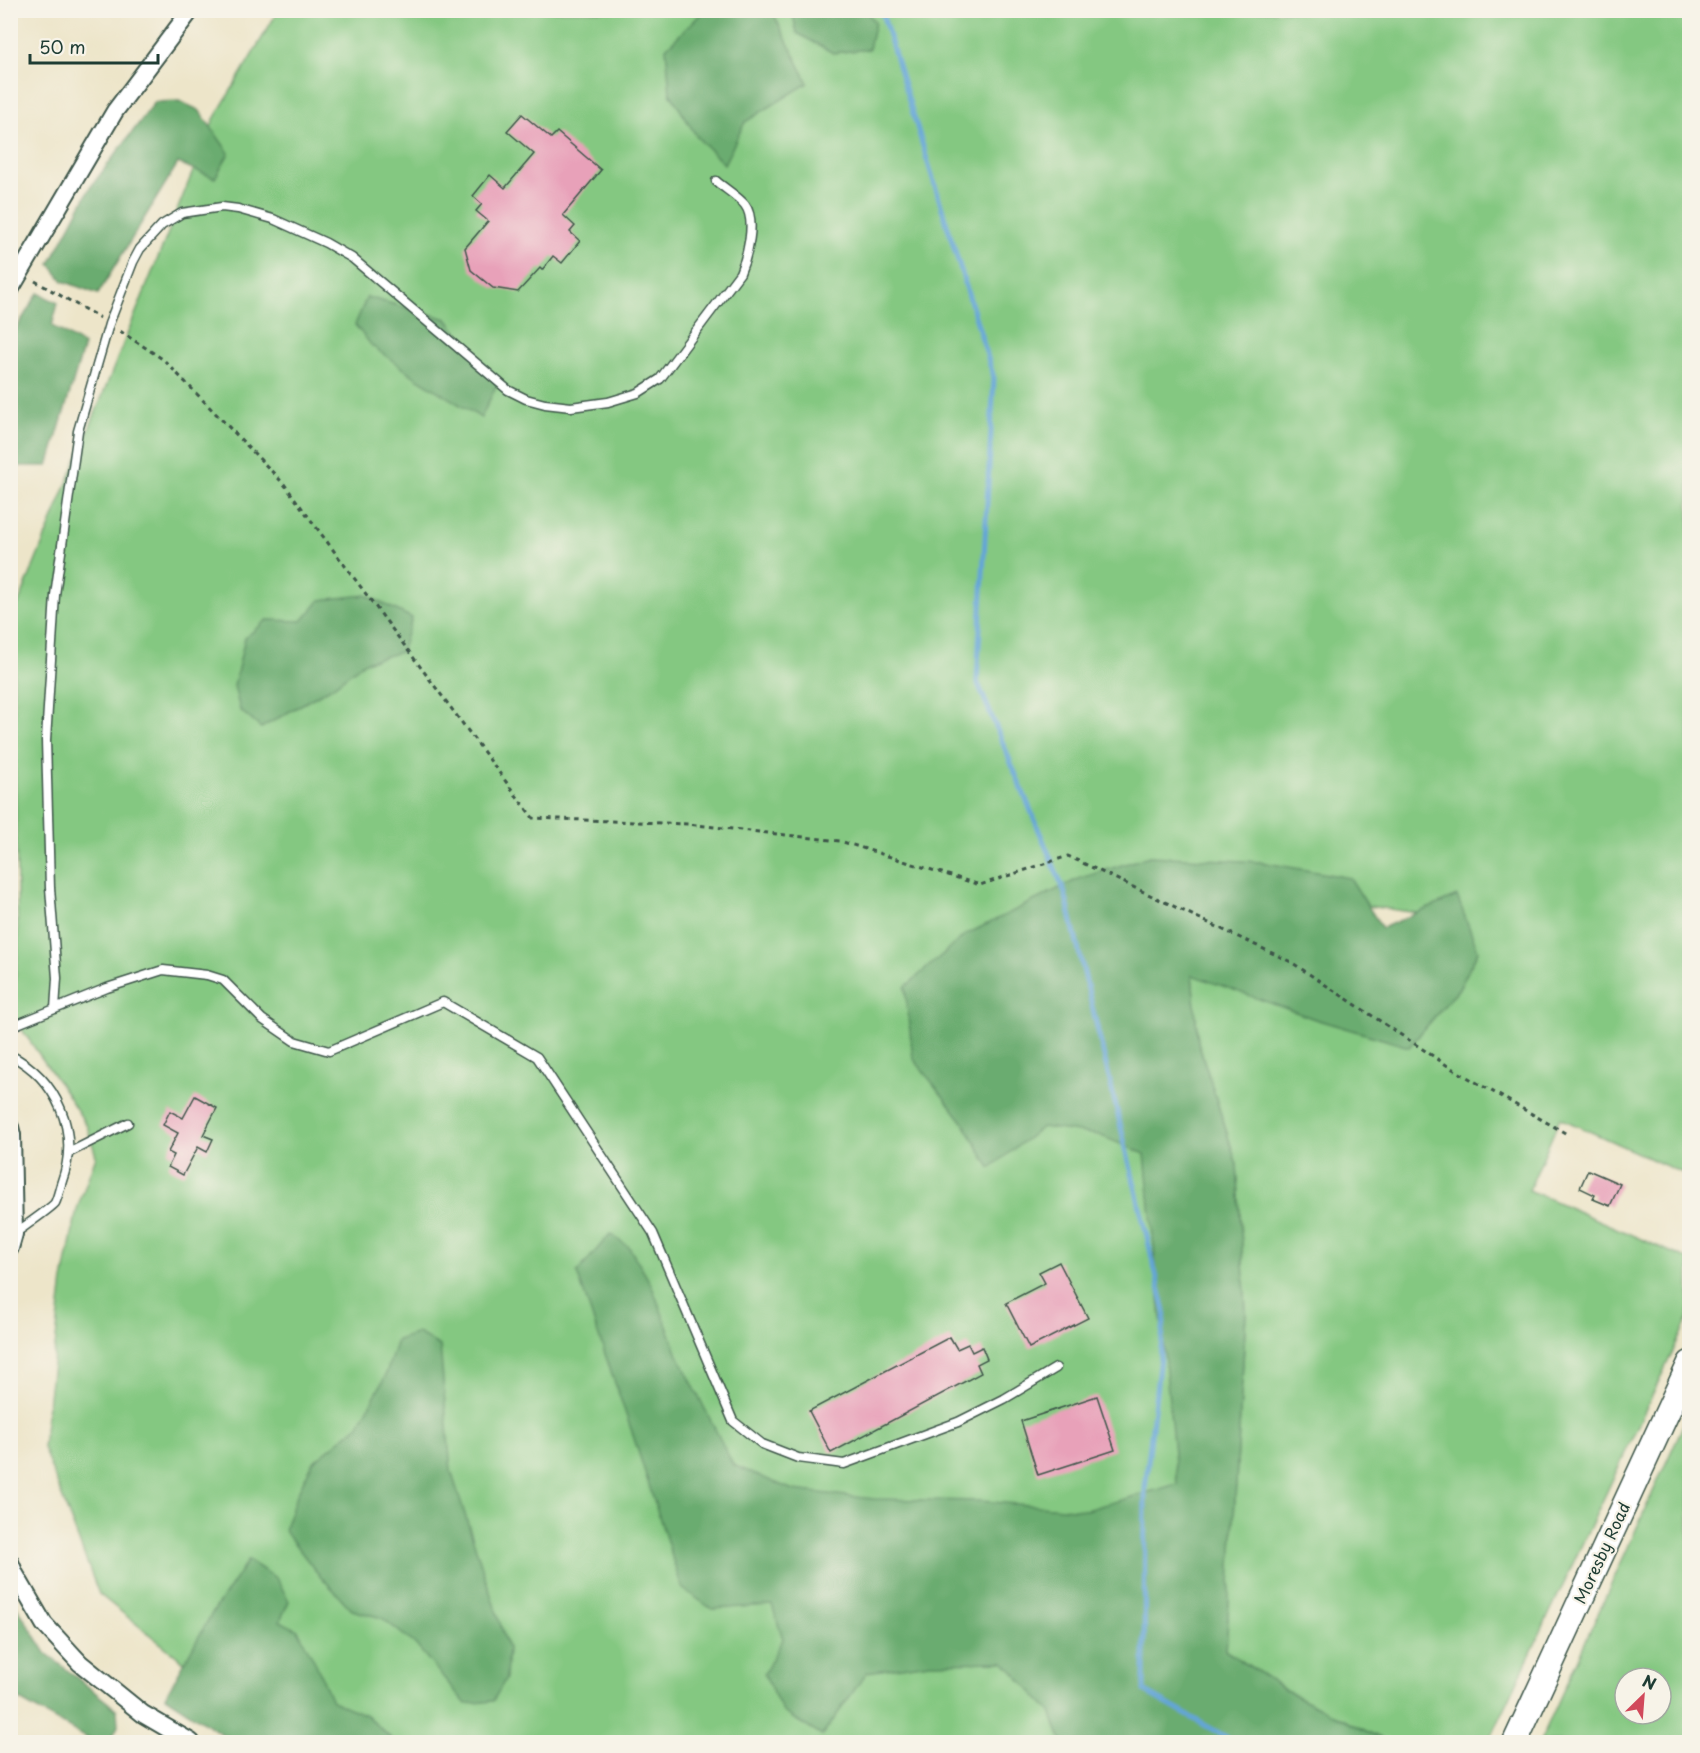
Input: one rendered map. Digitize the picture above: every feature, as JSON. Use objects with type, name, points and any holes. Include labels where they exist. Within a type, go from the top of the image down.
[{"type":"street","points":[[10,290],[115,111],[191,10]]},
{"type":"street","points":[[10,1127],[13,1164],[12,1241]]},
{"type":"street","name":"Moresby Road","points":[[1515,1743],[1689,1363]]},
{"type":"street","points":[[10,1562],[44,1624],[80,1663],[143,1714],[191,1743]]},
{"type":"lane","points":[[55,1009],[57,978],[50,888],[46,740],[55,596],[78,431],[109,324],[140,249],[162,225],[182,213],[222,207],[273,219],[326,243],[352,258],[508,390],[526,399],[571,407],[608,402],[638,393],[660,379],[740,273],[746,261],[751,220],[745,206],[716,182]]},
{"type":"lane","points":[[10,1027],[107,988],[164,970],[207,975],[223,980],[262,1019],[294,1041],[329,1051],[443,1002],[537,1056],[652,1233],[733,1421],[762,1444],[798,1458],[844,1464],[958,1422],[1004,1399],[1056,1368]]},
{"type":"lane","points":[[10,1055],[26,1063],[51,1088],[68,1127],[68,1166],[54,1203],[12,1241]]},
{"type":"lane","points":[[68,1153],[129,1123]]},
{"type":"path","points":[[20,273],[91,312],[164,360],[284,484],[533,818],[688,824],[840,841],[980,885],[1068,856],[1291,962],[1452,1068],[1567,1134]]},
{"type":"green space","points":[[705,10],[772,11],[808,83],[745,122],[724,164],[697,137],[670,93],[666,48]]},
{"type":"green space","points":[[278,11],[1689,11],[1689,1176],[1560,1118],[1529,1190],[1689,1260],[1689,1317],[1489,1742],[1388,1742],[1294,1695],[1226,1651],[1246,1312],[1237,1165],[1198,1042],[1192,974],[1315,1019],[1409,1047],[1460,987],[1478,951],[1466,920],[1144,874],[1188,1678],[1301,1742],[284,1742],[99,1594],[43,1447],[63,1280],[77,1209],[96,1156],[87,1126],[11,1014],[18,954],[13,617],[214,119]]},
{"type":"green space","points":[[792,11],[866,11],[875,22],[869,49],[833,53],[797,33]]},
{"type":"green space","points":[[179,101],[199,110],[229,153],[215,178],[178,163],[98,294],[63,281],[50,264],[90,188],[155,102]]},
{"type":"green space","points":[[38,293],[58,303],[52,326],[84,345],[48,466],[11,466],[11,337]]},
{"type":"green space","points":[[367,297],[447,319],[497,384],[481,418],[418,379],[372,346],[355,325]]},
{"type":"green space","points":[[366,595],[412,618],[401,652],[365,662],[332,687],[261,728],[240,710],[234,686],[245,638],[267,620],[302,621],[320,600]]},
{"type":"green space","points":[[1150,856],[1261,862],[1350,878],[1382,928],[1457,896],[1478,951],[1460,987],[1409,1047],[1315,1019],[1192,975],[1198,1042],[1237,1165],[1246,1312],[1226,1651],[1294,1695],[1388,1742],[1062,1742],[1051,1712],[1004,1662],[929,1663],[867,1672],[822,1736],[783,1712],[764,1674],[783,1639],[772,1605],[712,1609],[682,1588],[632,1432],[577,1273],[610,1234],[629,1247],[651,1284],[678,1355],[733,1465],[793,1490],[874,1499],[981,1501],[1086,1510],[1177,1484],[1145,1154],[1099,1135],[1042,1127],[990,1168],[963,1122],[913,1058],[905,987],[965,935],[1078,879]]},
{"type":"green space","points":[[418,1333],[440,1346],[451,1471],[508,1648],[506,1678],[493,1701],[466,1704],[415,1644],[382,1618],[352,1610],[315,1570],[284,1530],[298,1492],[313,1462],[359,1425],[385,1377],[397,1340]]},
{"type":"green space","points":[[1689,1412],[1689,1742],[1540,1742]]},
{"type":"green space","points":[[248,1560],[276,1578],[289,1601],[280,1621],[298,1630],[332,1701],[366,1715],[395,1742],[234,1742],[165,1697],[211,1615]]},
{"type":"green space","points":[[10,1596],[46,1653],[117,1710],[118,1726],[110,1741],[94,1742],[11,1695]]},
{"type":"building","points":[[522,114],[551,138],[557,132],[601,170],[563,215],[575,226],[570,232],[580,241],[562,263],[553,256],[542,270],[540,268],[518,292],[493,288],[471,270],[465,248],[488,221],[476,211],[482,204],[473,196],[490,175],[505,188],[534,154],[507,131]]},
{"type":"building","points":[[195,1096],[217,1108],[203,1135],[213,1139],[207,1152],[198,1147],[183,1175],[168,1167],[174,1155],[168,1152],[178,1133],[163,1125],[170,1111],[183,1118]]},
{"type":"building","points":[[1588,1170],[1620,1184],[1610,1206],[1593,1199],[1595,1195],[1580,1188]]},
{"type":"building","points":[[1059,1262],[1088,1318],[1029,1348],[1006,1303],[1045,1283],[1039,1272]]},
{"type":"building","points":[[950,1337],[957,1349],[968,1344],[972,1352],[982,1347],[987,1359],[977,1364],[981,1373],[831,1453],[809,1411]]},
{"type":"building","points":[[1097,1396],[1115,1450],[1038,1475],[1021,1421]]},
{"type":"waterway","points":[[883,10],[994,378],[977,681],[1065,893],[1165,1312],[1145,1489],[1144,1691],[1235,1742]]}]
